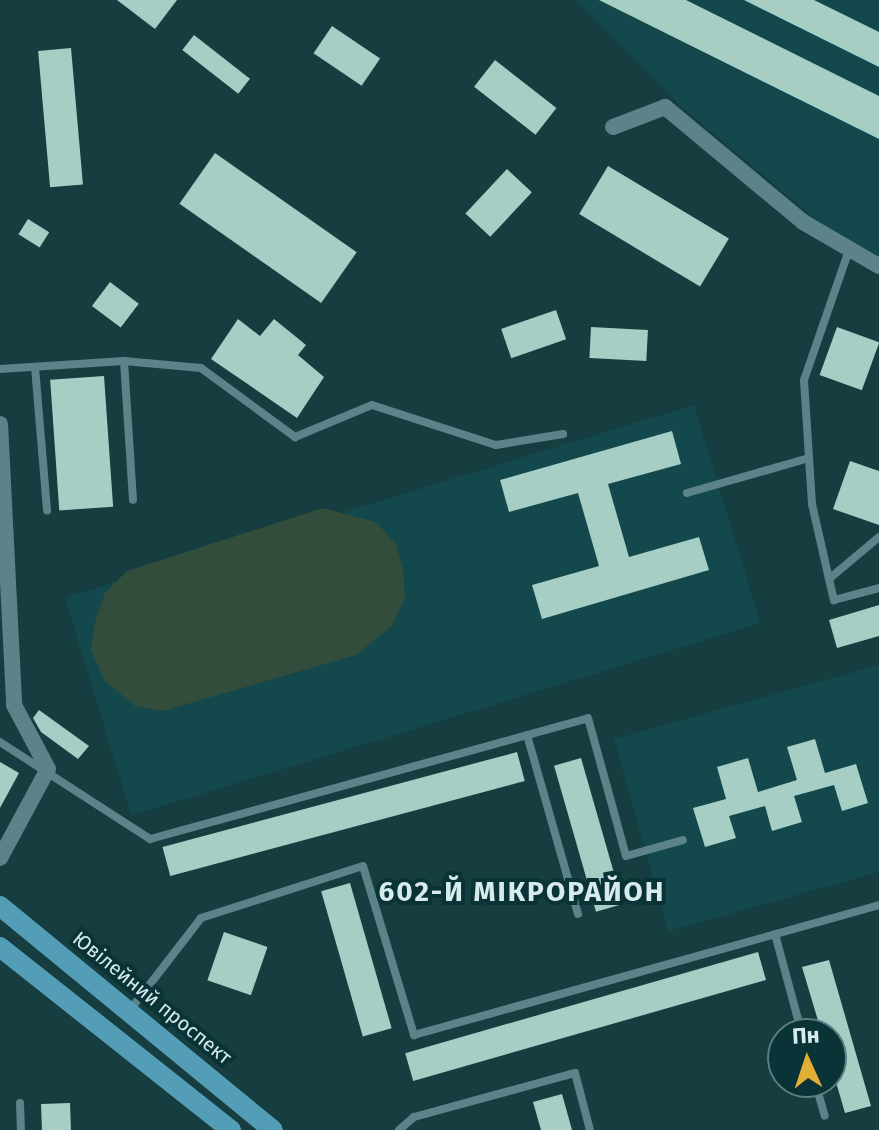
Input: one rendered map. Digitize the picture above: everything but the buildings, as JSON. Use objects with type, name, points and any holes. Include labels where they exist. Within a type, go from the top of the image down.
[{"type":"main road","name":"Ювілейний проспект","points":[[0,906],[273,1130]]},
{"type":"main road","points":[[0,947],[231,1130]]},
{"type":"street","points":[[613,127],[665,107],[803,222],[879,266]]},
{"type":"street","points":[[0,424],[14,705],[48,769],[0,858]]},
{"type":"lane","points":[[850,249],[804,380],[812,504],[834,600],[879,588]]},
{"type":"lane","points":[[124,361],[133,500]]},
{"type":"lane","points":[[0,369],[124,361],[201,368],[295,437],[372,405],[496,445],[563,434]]},
{"type":"lane","points":[[35,367],[47,510]]},
{"type":"lane","points":[[687,493],[809,458]]},
{"type":"lane","points":[[829,579],[879,537]]},
{"type":"lane","points":[[0,742],[48,769],[150,839],[588,718],[626,856],[683,840]]},
{"type":"lane","points":[[527,735],[578,914]]},
{"type":"lane","points":[[130,1011],[201,918],[363,866],[414,1035],[879,905]]},
{"type":"lane","points":[[775,934],[798,1018]]},
{"type":"lane","points":[[399,1130],[414,1117],[575,1073],[590,1130]]},
{"type":"lane","points":[[820,1098],[825,1116]]},
{"type":"lane","points":[[20,1103],[21,1130]]},
{"type":"shaded area","points":[[575,0],[879,0],[879,256],[818,221],[682,107]]},
{"type":"shaded area","points":[[694,405],[761,623],[131,815],[65,597]]},
{"type":"shaded area","points":[[879,665],[879,872],[668,931],[614,739]]},
{"type":"green space","points":[[323,508],[376,522],[396,544],[403,569],[405,598],[392,626],[356,655],[163,711],[135,706],[104,680],[91,650],[95,622],[105,593],[127,571]]},
{"type":"district","name":"602-Й МІКРОРАЙОН","points":[[522,892]]}]
